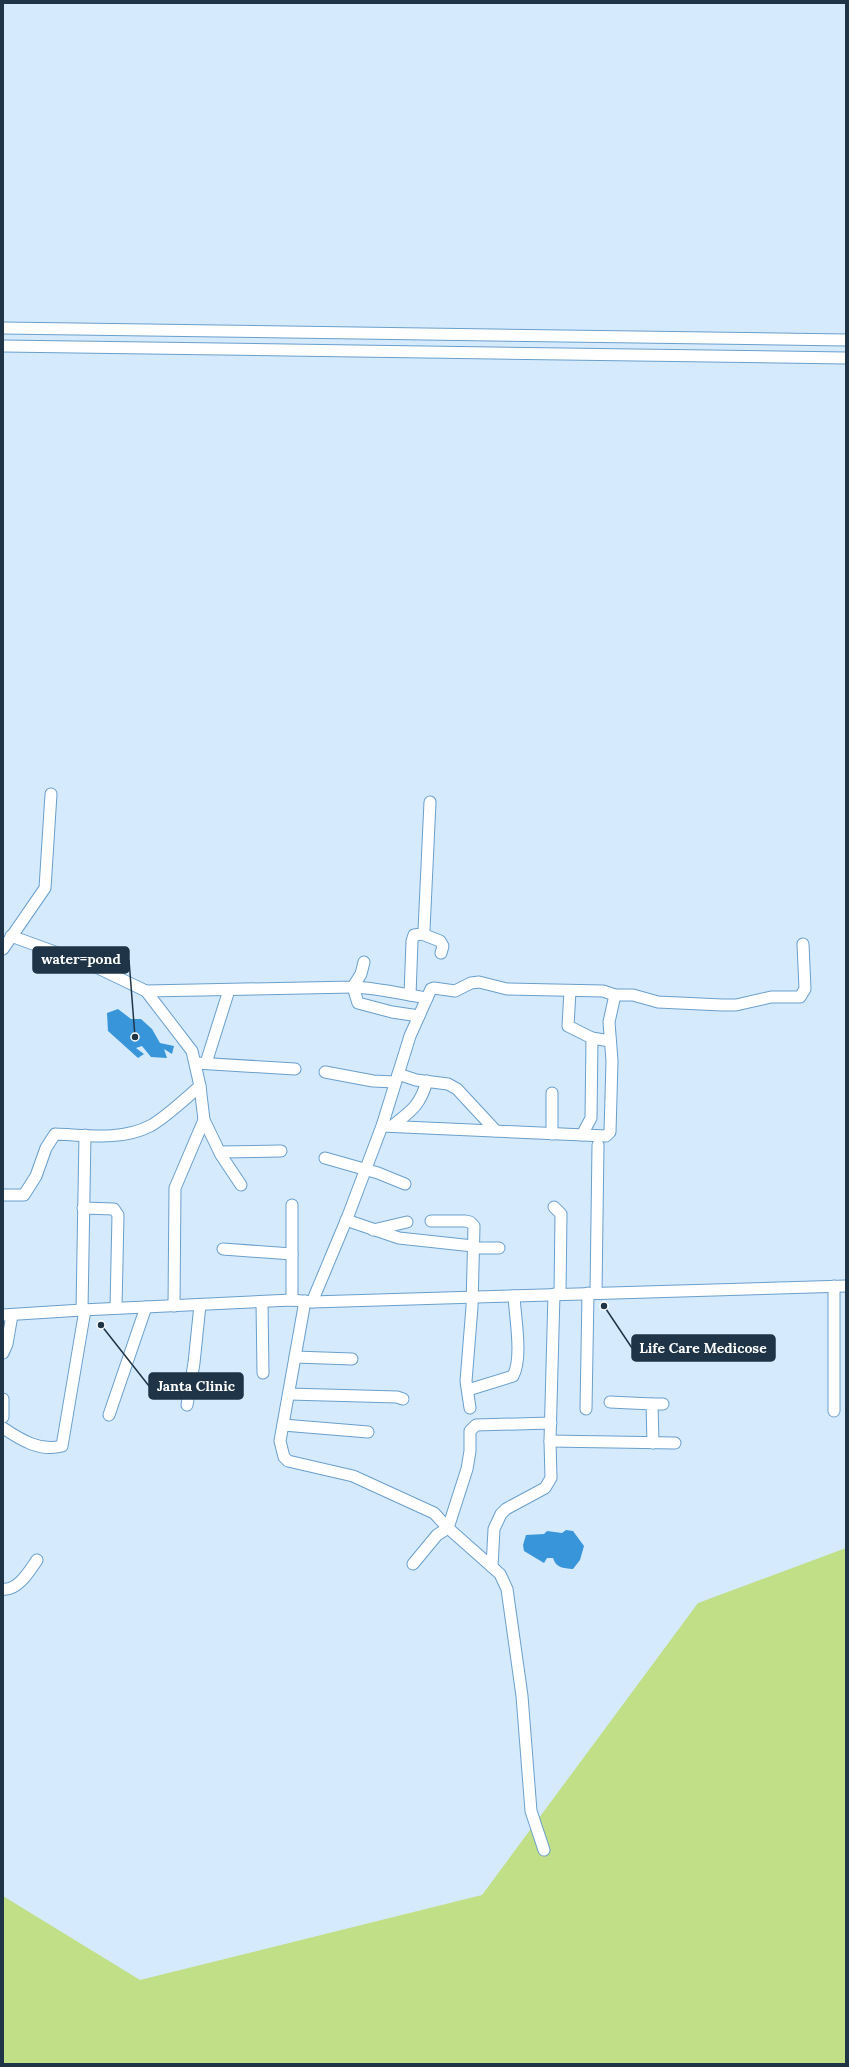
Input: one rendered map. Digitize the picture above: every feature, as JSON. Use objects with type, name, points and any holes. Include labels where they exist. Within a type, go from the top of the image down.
[{"type":"street","points":[[3,328],[846,340]]},
{"type":"street","points":[[3,346],[846,358]]},
{"type":"street","points":[[3,949],[11,936],[27,917],[45,888],[51,794]]},
{"type":"street","points":[[422,934],[425,919],[430,802]]},
{"type":"street","points":[[410,995],[412,941],[414,935],[422,934],[440,941],[443,946],[441,954]]},
{"type":"street","points":[[11,936],[96,967],[146,991],[353,987],[374,988],[383,992],[427,998]]},
{"type":"street","points":[[544,1850],[531,1811],[522,1696],[507,1589],[504,1580],[434,1513],[353,1476],[288,1461],[284,1457],[280,1441],[295,1357],[309,1302],[346,1220],[366,1169],[387,1126],[396,1078],[429,991],[434,988],[455,991],[471,983],[479,982],[508,989],[603,991],[615,995],[633,995],[658,1002],[722,1006],[736,1005],[771,997],[800,997],[805,989],[803,944]]},
{"type":"street","points":[[364,962],[361,974],[353,987],[358,1003],[392,1012],[419,1016]]},
{"type":"street","points":[[229,990],[201,1063],[200,1086],[204,1120],[220,1152],[241,1185]]},
{"type":"street","points":[[146,991],[201,1063],[295,1069]]},
{"type":"street","points":[[570,991],[568,1026],[592,1038],[610,1041]]},
{"type":"street","points":[[387,1126],[606,1136],[610,1132],[612,1061],[610,1017],[615,995]]},
{"type":"street","points":[[582,1135],[591,1118],[592,1038]]},
{"type":"street","points":[[325,1072],[373,1081],[396,1078],[448,1084],[457,1089],[496,1131]]},
{"type":"street","points":[[387,1126],[414,1109],[420,1101],[427,1081]]},
{"type":"street","points":[[3,1195],[24,1195],[36,1176],[46,1148],[56,1134],[112,1135],[133,1133],[146,1128],[200,1086]]},
{"type":"street","points":[[552,1093],[552,1134]]},
{"type":"street","points":[[174,1306],[175,1188],[204,1120]]},
{"type":"street","points":[[3,1428],[16,1437],[42,1447],[52,1449],[62,1446],[83,1310],[85,1135]]},
{"type":"street","points":[[586,1409],[598,1145]]},
{"type":"street","points":[[220,1152],[280,1151]]},
{"type":"street","points":[[324,1158],[366,1169],[405,1184]]},
{"type":"street","points":[[292,1205],[292,1300]]},
{"type":"street","points":[[492,1567],[494,1528],[501,1514],[506,1508],[545,1488],[549,1484],[551,1478],[550,1441],[561,1214],[554,1207]]},
{"type":"street","points":[[83,1208],[109,1208],[114,1209],[118,1215],[116,1308]]},
{"type":"street","points":[[346,1220],[399,1238],[473,1247],[499,1248]]},
{"type":"street","points":[[431,1221],[470,1222],[474,1226],[472,1297],[467,1368],[470,1408]]},
{"type":"street","points":[[372,1230],[407,1222]]},
{"type":"street","points":[[223,1249],[292,1254]]},
{"type":"street","points":[[834,1286],[834,1411]]},
{"type":"street","points":[[3,1352],[7,1344],[8,1315],[116,1308],[292,1300],[309,1302],[846,1286]]},
{"type":"street","points":[[468,1390],[513,1376],[516,1371],[518,1360],[514,1296]]},
{"type":"street","points":[[262,1302],[263,1373]]},
{"type":"street","points":[[187,1405],[194,1363],[200,1305]]},
{"type":"street","points":[[108,1415],[146,1307]]},
{"type":"street","points":[[295,1357],[352,1359]]},
{"type":"street","points":[[289,1394],[397,1397],[403,1399]]},
{"type":"street","points":[[3,1399],[3,1417]]},
{"type":"street","points":[[610,1402],[658,1404],[653,1443]]},
{"type":"street","points":[[413,1564],[421,1557],[425,1548],[437,1535],[448,1528],[467,1469],[470,1451],[470,1431],[472,1426],[551,1423]]},
{"type":"street","points":[[283,1425],[368,1432]]},
{"type":"street","points":[[550,1441],[675,1443]]},
{"type":"street","points":[[3,1589],[10,1589],[15,1586],[29,1572],[37,1560]]},
{"type":"green space","points":[[846,1548],[846,2064],[3,2064],[3,1896],[140,1980],[482,1895],[698,1603]]},
{"type":"water","points":[[118,1009],[131,1019],[141,1019],[152,1029],[160,1043],[174,1046],[172,1054],[164,1049],[167,1058],[151,1057],[142,1046],[136,1048],[144,1054],[138,1058],[108,1031],[107,1013]]},
{"type":"water","points":[[566,1530],[573,1531],[584,1546],[580,1560],[573,1569],[558,1566],[553,1558],[547,1558],[544,1563],[524,1551],[523,1545],[526,1535],[544,1534],[547,1531],[562,1533]]},
{"type":"place","name":"water=pond","points":[[135,1037]]},
{"type":"place","name":"Life Care Medicose","points":[[604,1306]]},
{"type":"place","name":"Janta Clinic","points":[[101,1325]]}]
